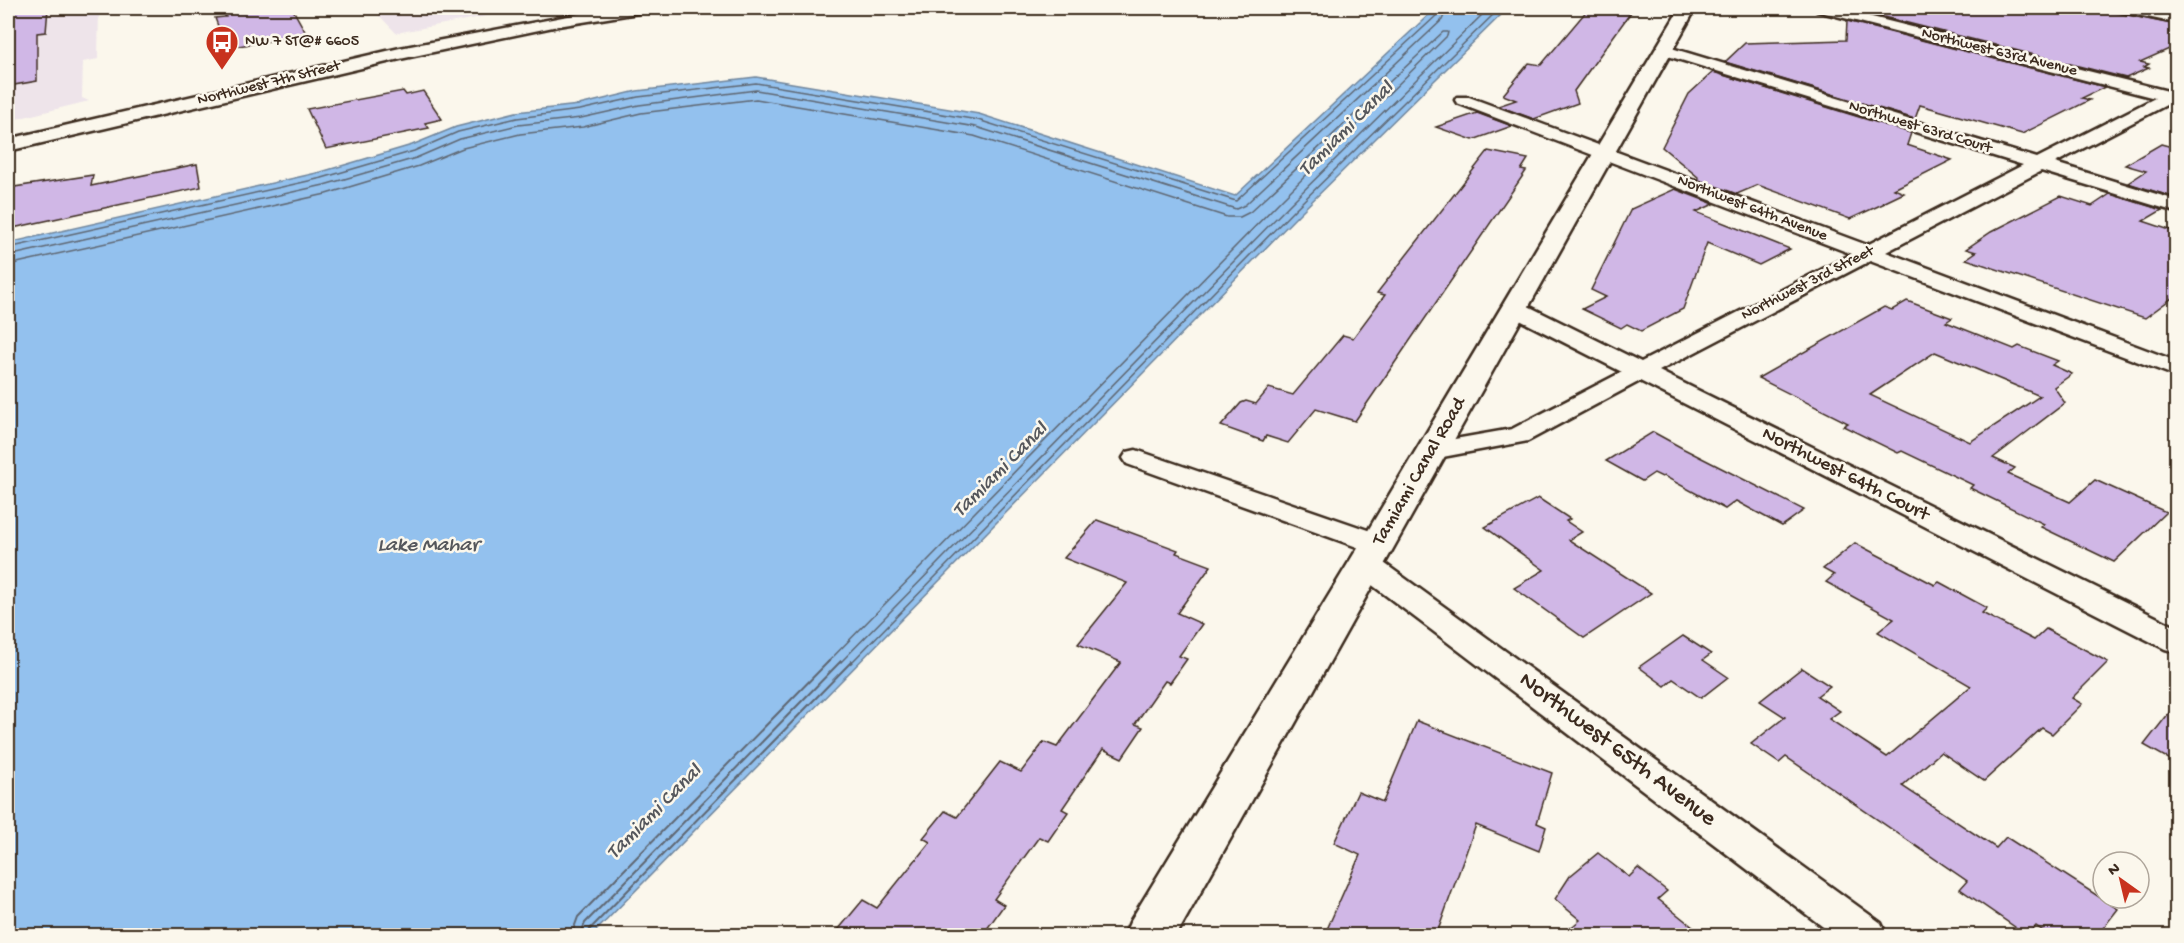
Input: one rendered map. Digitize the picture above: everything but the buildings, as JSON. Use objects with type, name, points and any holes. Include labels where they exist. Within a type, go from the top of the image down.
[{"type":"street","name":"Northwest 7th Street","points":[[8,128],[381,41],[557,8]]},
{"type":"street","name":"Northwest 7th Street","points":[[8,145],[158,112],[430,45],[508,29],[638,8]]},
{"type":"street","name":"Tamiami Canal Road","points":[[1149,936],[1688,8]]},
{"type":"street","name":"Northwest 63rd Avenue","points":[[1822,8],[2174,96]]},
{"type":"street","points":[[2123,8],[2176,19]]},
{"type":"street","name":"Northwest 63rd Court","points":[[1663,50],[2176,206]]},
{"type":"street","name":"Northwest 3rd Street","points":[[1432,451],[1519,435],[2174,96]]},
{"type":"street","name":"Northwest 64th Avenue","points":[[1463,99],[2176,369]]},
{"type":"street","name":"Northwest 64th Court","points":[[1514,308],[2176,641]]},
{"type":"street","name":"Northwest 65th Avenue","points":[[1136,458],[1372,554],[1867,936]]},
{"type":"shaded area","points":[[8,8],[99,8],[98,59],[83,62],[82,98],[89,101],[8,121]]},
{"type":"shaded area","points":[[372,8],[529,8],[396,33]]},
{"type":"water","name":"Lake Mahar","points":[[1436,8],[1508,8],[1299,214],[592,935],[8,935],[8,243],[321,172],[412,145],[456,127],[516,112],[579,105],[637,91],[756,77],[979,114],[1235,196]]},
{"type":"place","name":"NW 7 ST@# 6605","points":[[222,71]]},
{"type":"water label","name":"Tamiami Canal","points":[[1347,130]]},
{"type":"water label","name":"Tamiami Canal","points":[[1001,471]]},
{"type":"water label","name":"Tamiami Canal","points":[[655,813]]}]
